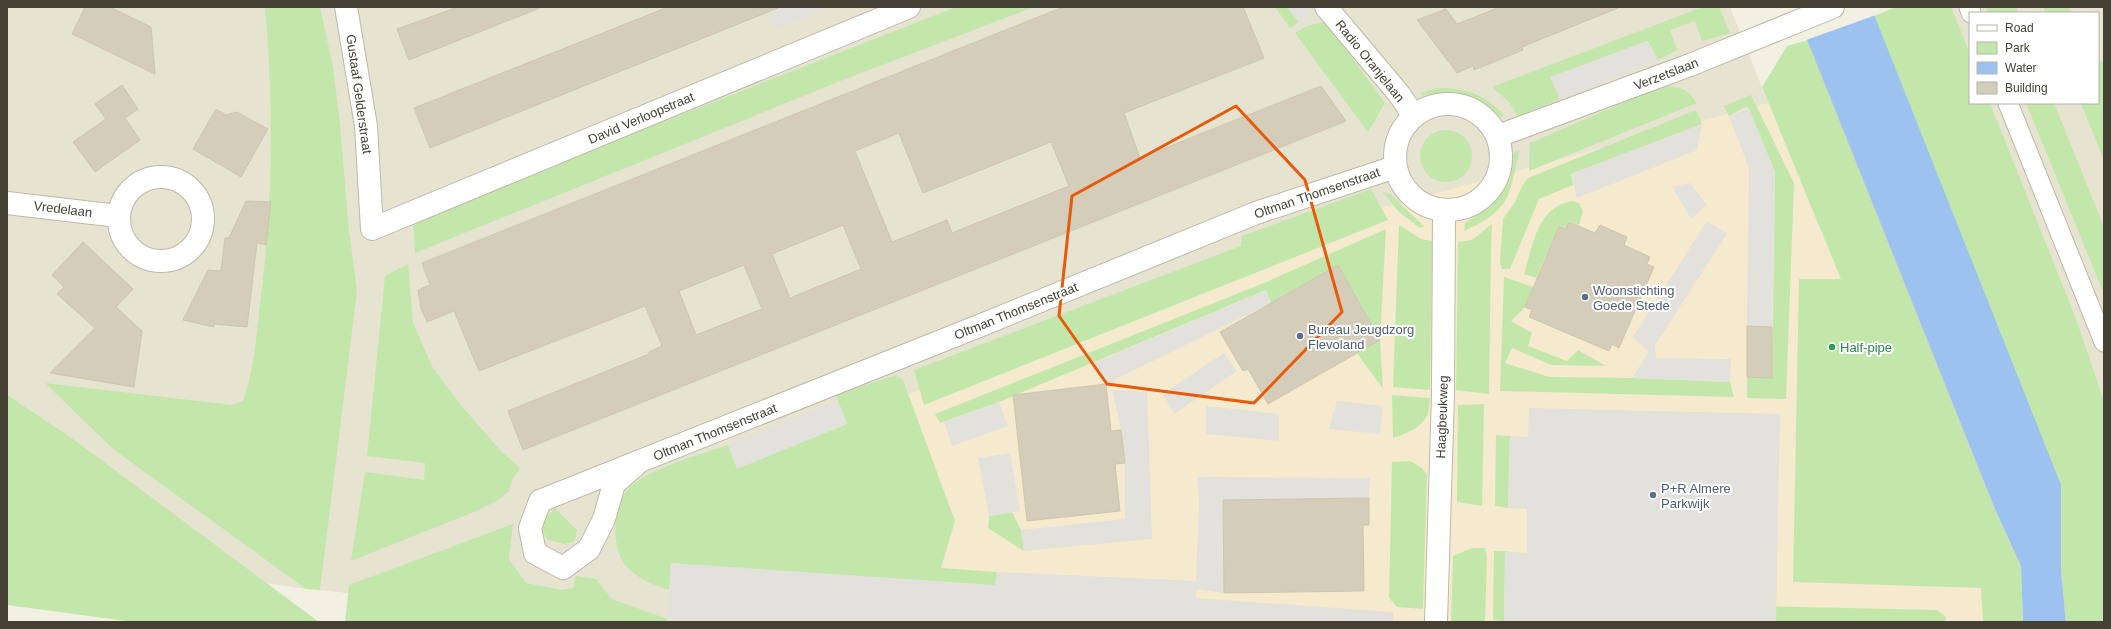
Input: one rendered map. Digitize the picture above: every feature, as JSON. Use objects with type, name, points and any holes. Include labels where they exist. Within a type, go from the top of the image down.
[{"type":"street","name":"Gustaaf Gelderstraat","points":[[346,7],[366,126],[372,229]]},
{"type":"street","name":"David Verloopstraat","points":[[372,229],[909,7]]},
{"type":"street","name":"Radio Oranjelaan","points":[[1326,7],[1399,94],[1414,116]]},
{"type":"street","name":"Verzetslaan","points":[[1498,136],[1766,35],[1833,7]]},
{"type":"street","name":"Radio Oranjelaan","points":[[1444,104],[1461,105],[1476,111],[1489,122],[1498,136],[1502,152],[1501,167],[1496,182],[1487,195],[1475,204],[1460,210],[1444,211],[1427,207],[1412,197],[1401,184],[1395,167],[1395,148],[1401,130],[1414,116],[1428,108],[1444,104]]},
{"type":"street","name":"Oltman Thomsenstraat","points":[[639,462],[614,484],[604,519],[589,549],[563,568],[535,553],[530,528],[540,501],[1256,213],[1395,167]]},
{"type":"street","name":"Vredelaan","points":[[7,203],[118,216]]},
{"type":"street","name":"Haagbeukweg","points":[[1436,622],[1443,395],[1444,211]]},
{"type":"lane","points":[[2008,104],[2104,342]]},
{"type":"highlighted area","points":[[1236,106],[1305,180],[1342,312],[1254,403],[1107,384],[1059,316],[1072,196]]},
{"type":"shaded area","points":[[7,7],[1730,7],[1975,622],[400,622],[401,598],[306,589],[7,544]]},
{"type":"shaded area","points":[[766,7],[832,7],[775,29]]},
{"type":"shaded area","points":[[1287,7],[1316,7],[1299,22]]},
{"type":"shaded area","points":[[1936,7],[2104,7],[2104,426],[1974,104],[2099,104],[2099,12],[1969,12],[1969,90]]},
{"type":"shaded area","points":[[1648,41],[1658,60],[1560,99],[1550,77]]},
{"type":"shaded area","points":[[1803,93],[2011,622],[1349,622],[653,569],[651,498],[1349,217]]},
{"type":"shaded area","points":[[1749,108],[1775,172],[1772,327],[1747,326],[1749,168],[1729,116]]},
{"type":"shaded area","points":[[1702,124],[1697,150],[1577,198],[1571,174]]},
{"type":"shaded area","points":[[1690,183],[1707,205],[1691,219],[1672,187]]},
{"type":"shaded area","points":[[1707,221],[1727,234],[1655,345],[1656,358],[1731,359],[1730,382],[1632,378],[1649,352],[1633,337]]},
{"type":"shaded area","points":[[1266,290],[1271,303],[1106,384],[1094,366],[1094,363]]},
{"type":"shaded area","points":[[1224,353],[1237,371],[1174,414],[1163,394]]},
{"type":"shaded area","points":[[1112,390],[1147,392],[1152,539],[1024,551],[1021,530],[1125,519],[1125,463],[1121,430]]},
{"type":"shaded area","points":[[837,401],[847,424],[737,469],[728,445]]},
{"type":"shaded area","points":[[1337,401],[1383,406],[1380,434],[1329,429]]},
{"type":"shaded area","points":[[999,402],[1008,426],[952,446],[944,422]]},
{"type":"shaded area","points":[[1206,406],[1279,414],[1279,441],[1206,434]]},
{"type":"shaded area","name":"P+R Almere Parkwijk","points":[[1529,408],[1780,414],[1776,622],[1504,622],[1505,551],[1527,553],[1527,509],[1508,508],[1510,436],[1528,437]]},
{"type":"shaded area","points":[[1010,453],[1020,511],[989,516],[978,458]]},
{"type":"shaded area","points":[[1197,477],[1370,478],[1369,498],[1223,501],[1224,593],[1197,589],[1196,598],[1393,612],[1393,622],[667,622],[671,563],[995,585],[997,572],[1196,581],[1199,502]]},
{"type":"green space","points":[[265,7],[320,7],[333,67],[340,124],[349,231],[357,291],[320,590],[306,589],[113,449],[45,383],[232,405],[243,401],[252,369],[264,274],[267,236],[271,160],[271,122]]},
{"type":"green space","points":[[956,7],[1034,7],[843,80],[415,253],[413,220]]},
{"type":"green space","points":[[1275,7],[1287,7],[1299,22],[1290,28]]},
{"type":"green space","points":[[1703,7],[1719,7],[1730,33],[1702,41],[1695,21],[1670,30],[1677,50],[1658,60],[1647,41],[1551,77],[1560,99],[1518,116],[1509,102],[1492,87]]},
{"type":"green space","points":[[1896,7],[1951,7],[1969,52],[1969,104],[1990,104],[2076,319],[2104,401],[2104,622],[2066,622],[2061,570],[1874,16]]},
{"type":"green space","points":[[1986,7],[2016,7],[2018,12],[1988,12]]},
{"type":"green space","points":[[2043,7],[2069,7],[2070,12],[2046,12]]},
{"type":"green space","points":[[1326,21],[1385,103],[1368,132],[1295,33],[1307,26]]},
{"type":"green space","points":[[1808,40],[1994,507],[2021,566],[2023,622],[1983,622],[1981,588],[1793,582],[1799,279],[1841,279],[1762,87],[1787,46]]},
{"type":"green space","points":[[2099,60],[2104,62],[2103,158],[2081,104],[2099,104]]},
{"type":"green space","points":[[1662,86],[1682,89],[1690,94],[1697,103],[1529,171],[1530,143]]},
{"type":"green space","points":[[1438,88],[1458,89],[1475,94],[1490,102],[1505,116],[1499,117],[1482,104],[1464,96],[1444,93],[1422,96],[1420,93]]},
{"type":"green space","points":[[1751,95],[1794,183],[1786,399],[1747,398],[1747,377],[1772,377],[1775,172],[1747,106],[1729,116],[1724,106]]},
{"type":"green space","points":[[2026,104],[2054,104],[2104,227],[2104,294]]},
{"type":"green space","points":[[1696,110],[1702,124],[1571,174],[1573,185],[1539,199],[1510,269],[1502,269],[1500,261],[1503,219],[1515,202],[1522,186],[1528,178]]},
{"type":"green space","points":[[1441,130],[1451,130],[1465,137],[1472,151],[1472,161],[1465,175],[1451,182],[1441,182],[1431,178],[1424,171],[1420,161],[1420,151],[1424,141],[1431,134]]},
{"type":"green space","points":[[1520,150],[1512,183],[1505,201],[1492,215],[1464,231],[1465,223],[1492,203],[1505,187],[1509,177],[1512,154]]},
{"type":"green space","points":[[1371,189],[1388,220],[924,405],[914,370],[1241,246],[1242,236]]},
{"type":"green space","points":[[1382,191],[1390,194],[1424,226],[1420,228],[1399,212]]},
{"type":"green space","points":[[1572,201],[1579,203],[1583,211],[1579,225],[1569,221],[1566,228],[1559,225],[1536,278],[1524,274],[1538,229],[1544,219],[1551,211],[1560,205]]},
{"type":"green space","points":[[1492,224],[1489,394],[1456,390],[1458,242],[1472,240]]},
{"type":"green space","points":[[1399,225],[1421,239],[1432,241],[1430,390],[1393,387]]},
{"type":"green space","points":[[1386,229],[1380,340],[1383,389],[1357,353],[1380,339],[1338,265],[1271,303],[1266,290],[999,402],[940,423],[935,414],[1264,283]]},
{"type":"green space","points":[[408,264],[413,323],[433,368],[460,404],[500,450],[520,468],[512,480],[509,491],[500,499],[479,510],[351,561],[365,472],[424,480],[425,463],[367,456],[385,276]]},
{"type":"green space","points":[[1504,277],[1533,287],[1525,307],[1511,321],[1532,333],[1528,346],[1567,361],[1578,350],[1606,366],[1551,365],[1512,348],[1505,363],[1549,377],[1632,378],[1730,382],[1734,397],[1500,391]]},
{"type":"green space","points":[[896,375],[903,380],[955,521],[941,568],[997,572],[996,585],[1115,601],[671,564],[669,590],[641,578],[627,567],[621,558],[618,548],[616,525],[617,513],[621,502],[632,485],[665,467],[728,445],[737,468],[847,424],[836,395]]},
{"type":"green space","points":[[7,395],[73,439],[319,622],[134,622],[7,605]]},
{"type":"green space","points":[[1392,395],[1430,398],[1428,414],[1422,423],[1413,430],[1393,438]]},
{"type":"green space","points":[[1484,404],[1482,506],[1457,502],[1458,405]]},
{"type":"green space","points":[[1496,435],[1510,436],[1508,508],[1495,506]]},
{"type":"green space","points":[[1410,461],[1422,468],[1427,474],[1423,609],[1397,607],[1389,598],[1392,462]]},
{"type":"green space","points":[[555,508],[577,530],[575,541],[565,544],[548,540],[542,531],[546,518]]},
{"type":"green space","points":[[1012,512],[1021,530],[1024,551],[988,528],[989,516]]},
{"type":"green space","points":[[513,524],[509,559],[526,583],[562,590],[573,588],[576,576],[596,579],[612,599],[667,619],[667,622],[345,622],[349,585]]},
{"type":"green space","points":[[1472,548],[1485,548],[1487,557],[1485,622],[1451,622],[1453,556]]},
{"type":"green space","points":[[1494,551],[1505,551],[1504,621],[1493,620]]},
{"type":"green space","points":[[1759,606],[1937,610],[1946,617],[1945,622],[1772,622]]},
{"type":"water","points":[[1794,7],[1871,7],[2061,485],[2061,570],[2066,622],[2023,622],[2021,566],[1994,507]]},
{"type":"pier","points":[[1792,7],[1873,7],[1876,15],[1806,40]]},
{"type":"building","points":[[85,7],[110,7],[151,27],[155,74],[72,34]]},
{"type":"building","points":[[458,7],[540,8],[409,60],[397,29]]},
{"type":"building","points":[[668,7],[778,8],[430,148],[414,108]]},
{"type":"building","points":[[1063,7],[1243,7],[1264,58],[1124,113],[1140,158],[1321,86],[1346,121],[523,450],[508,411],[649,354],[649,352],[662,346],[645,306],[479,371],[454,311],[427,322],[421,309],[418,290],[430,285],[422,263]],"holes":[[[899,133],[923,193],[1051,142],[1069,186],[952,233],[947,220],[892,242],[855,151]],[[843,225],[861,269],[790,298],[772,254]],[[744,265],[762,309],[696,335],[679,291]]]},
{"type":"building","points":[[1500,7],[1618,8],[1522,47],[1523,50],[1474,70],[1473,66],[1457,73],[1417,20],[1446,9],[1457,24]]},
{"type":"building","points":[[122,85],[138,109],[125,118],[140,140],[95,172],[73,142],[106,119],[95,104]]},
{"type":"building","points":[[216,109],[226,115],[237,112],[268,129],[241,177],[193,149]]},
{"type":"building","points":[[246,201],[271,202],[266,245],[257,243],[247,327],[214,324],[214,327],[183,320],[208,270],[221,271],[225,238],[229,238]]},
{"type":"building","name":"Woonstichting Goede Stede","points":[[1569,222],[1595,233],[1600,225],[1627,237],[1624,245],[1650,257],[1647,264],[1654,267],[1619,348],[1612,344],[1609,351],[1529,317],[1532,310],[1525,307],[1559,226],[1566,229]]},
{"type":"building","points":[[83,242],[133,289],[116,307],[142,331],[134,387],[50,373],[95,328],[57,294],[64,287],[52,275]]},
{"type":"building","name":"Bureau Jeugdzorg Flevoland","points":[[1338,265],[1380,340],[1268,404],[1248,369],[1243,371],[1220,332]]},
{"type":"building","points":[[1747,326],[1772,327],[1772,378],[1747,377]]},
{"type":"building","points":[[1106,384],[1111,431],[1121,430],[1125,463],[1115,464],[1120,511],[1027,521],[1013,395]]},
{"type":"building","points":[[1369,498],[1369,525],[1363,525],[1364,591],[1224,593],[1223,500]]},
{"type":"place","name":"Woonstichting Goede Stede","points":[[1585,297]]},
{"type":"place","name":"Bureau Jeugdzorg Flevoland","points":[[1300,336]]},
{"type":"place","name":"Half-pipe","points":[[1832,347]]},
{"type":"place","name":"P+R Almere Parkwijk","points":[[1653,495]]}]
